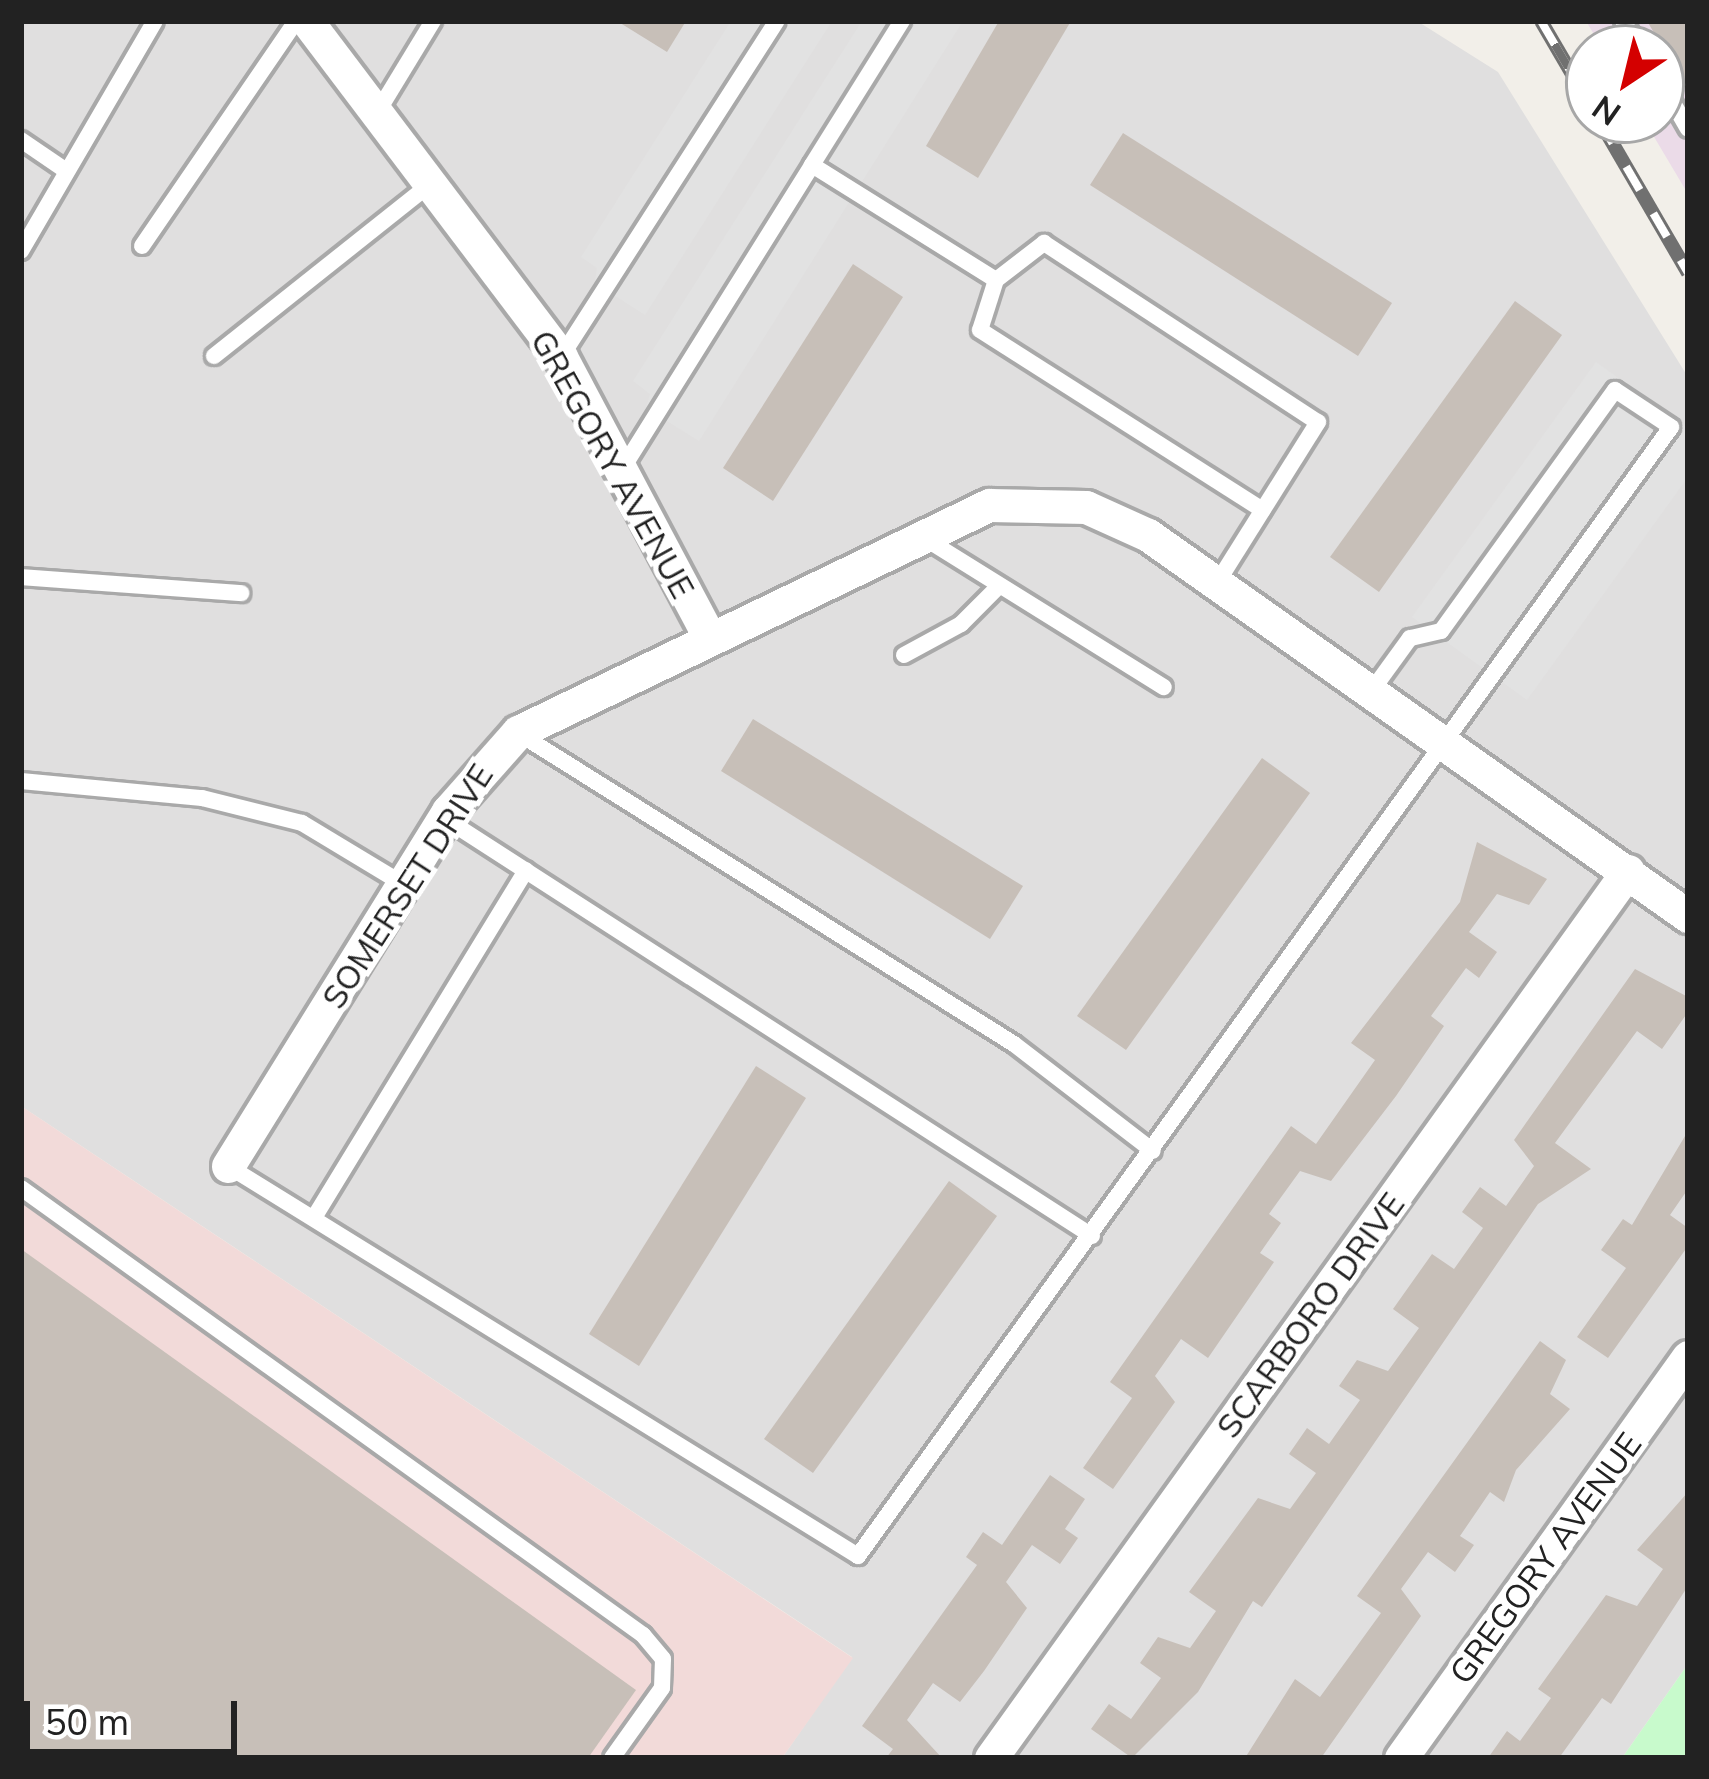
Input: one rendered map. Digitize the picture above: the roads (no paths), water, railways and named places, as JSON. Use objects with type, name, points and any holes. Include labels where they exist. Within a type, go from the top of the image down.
[{"type":"street","name":"GREGORY AVENUE","points":[[307,21],[561,357],[707,634],[916,532],[1018,500],[1086,507],[1219,580],[1688,916]]},
{"type":"street","name":"SOMERSET DRIVE","points":[[228,1166],[444,818],[518,732],[707,634]]},
{"type":"street","name":"SCARBORO DRIVE","points":[[992,1758],[1628,871]]},
{"type":"street","name":"GREGORY AVENUE","points":[[1401,1758],[1688,1358]]},
{"type":"lane","points":[[21,250],[155,21]]},
{"type":"lane","points":[[142,246],[296,21]]},
{"type":"lane","points":[[376,114],[433,21]]},
{"type":"lane","points":[[561,357],[777,21]]},
{"type":"lane","points":[[621,471],[902,21]]},
{"type":"lane","points":[[21,140],[65,170]]},
{"type":"lane","points":[[812,165],[996,280]]},
{"type":"lane","points":[[214,356],[430,184]]},
{"type":"lane","points":[[1219,580],[1263,510],[1318,422],[1044,243],[996,280],[980,330],[1263,510]]},
{"type":"lane","points":[[228,1166],[858,1556],[1671,427],[1615,389],[1441,631],[1410,638],[1373,689]]},
{"type":"lane","points":[[916,532],[997,588],[1164,687]]},
{"type":"lane","points":[[21,578],[241,593]]},
{"type":"lane","points":[[904,656],[962,624],[997,588]]},
{"type":"lane","points":[[518,732],[1014,1044],[1154,1151]]},
{"type":"lane","points":[[21,781],[202,798],[302,823],[403,884]]},
{"type":"lane","points":[[444,818],[1092,1236]]},
{"type":"lane","points":[[315,1216],[526,870]]},
{"type":"lane","points":[[21,1188],[643,1635],[663,1659],[662,1688],[612,1758]]},
{"type":"railway","points":[[1541,21],[1565,62]]},
{"type":"railway","points":[[1613,144],[1688,273]]}]
